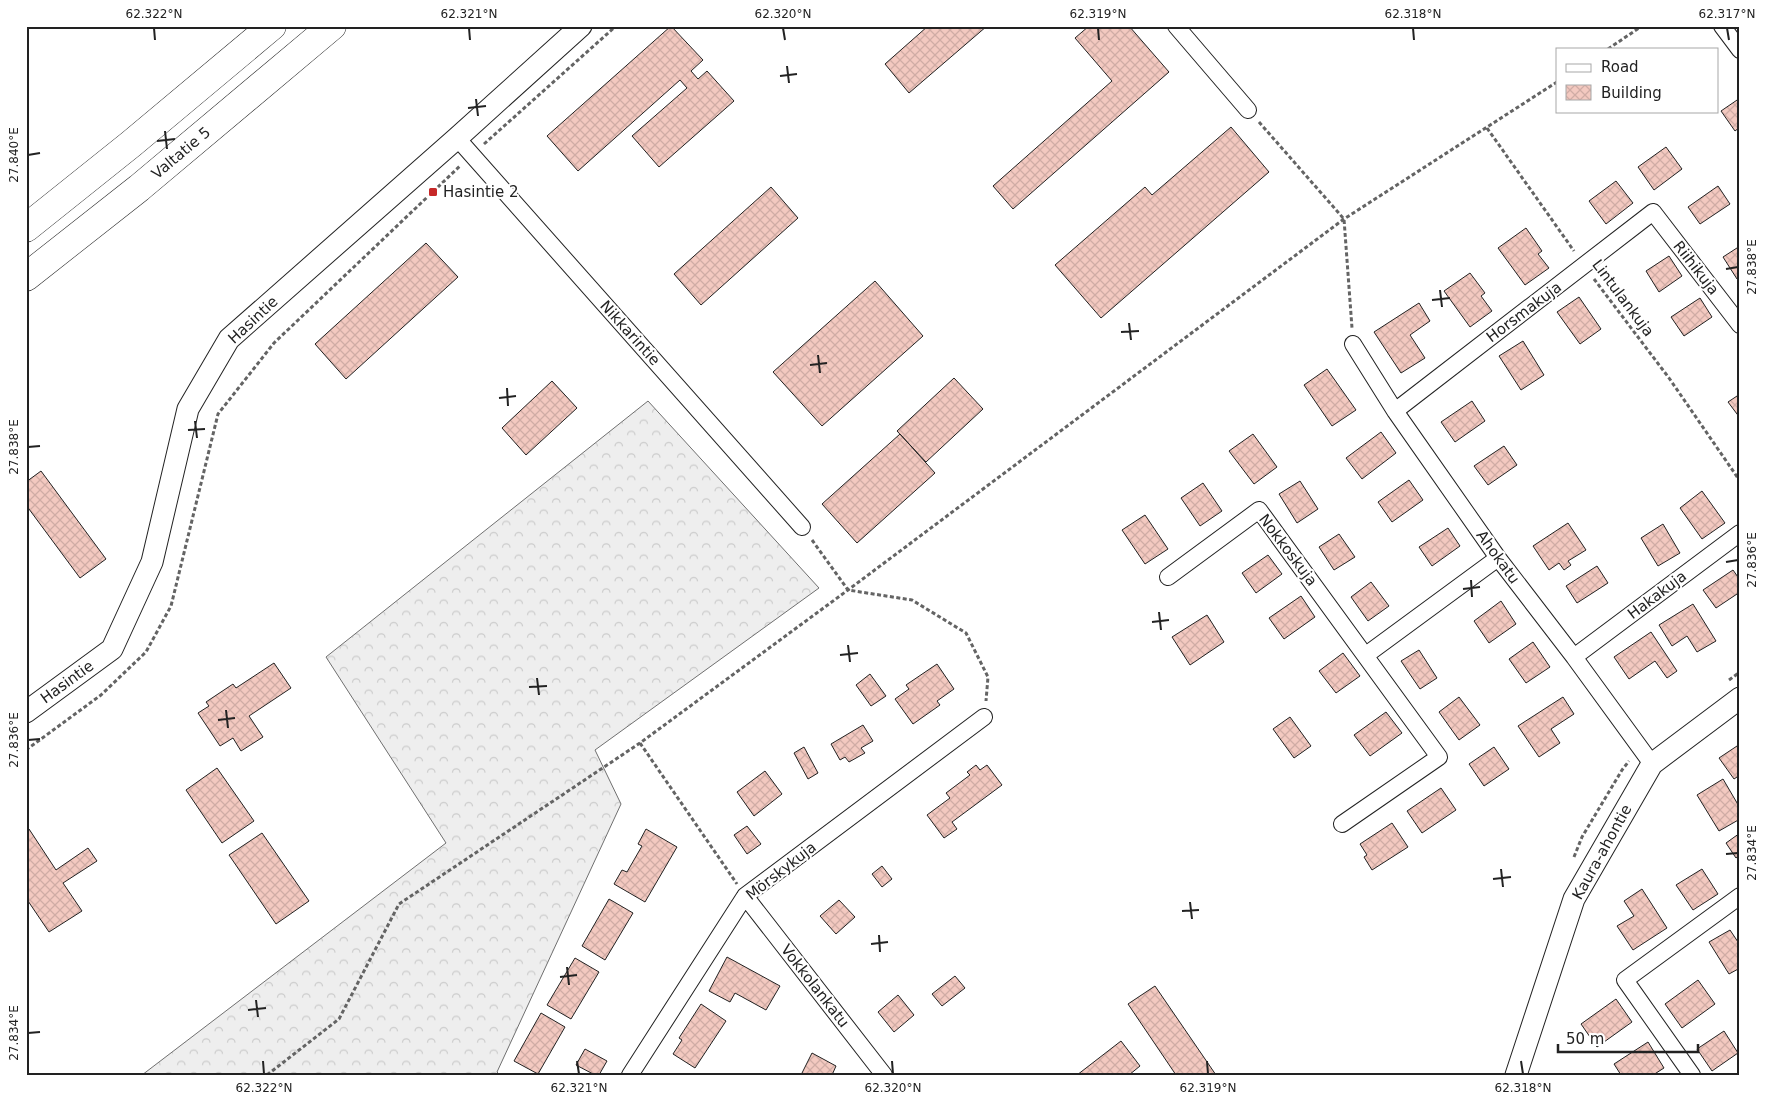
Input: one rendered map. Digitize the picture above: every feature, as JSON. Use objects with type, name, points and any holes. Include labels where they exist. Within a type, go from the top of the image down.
[{"type":"highway","points":[[26,228],[131,144],[272,26]]},
{"type":"highway","name":"Valtatie 5","points":[[26,277],[139,188],[332,26]]},
{"type":"street","name":"Hasintie","points":[[26,712],[112,649],[152,562],[188,409],[229,339],[581,26]]},
{"type":"street","points":[[1176,26],[1248,110]]},
{"type":"street","points":[[1722,26],[1740,50]]},
{"type":"street","name":"Nikkarintie","points":[[457,138],[802,527]]},
{"type":"street","name":"Horsmakuja","points":[[1395,412],[1653,212]]},
{"type":"street","name":"Riihikuja","points":[[1653,212],[1740,324]]},
{"type":"street","name":"Ahokatu","points":[[1353,344],[1395,412],[1498,558],[1574,656],[1652,764]]},
{"type":"street","name":"Nokkoskuja","points":[[1168,577],[1259,510],[1439,757],[1342,824]]},
{"type":"street","name":"Hakakuja","points":[[1574,656],[1740,533]]},
{"type":"street","points":[[1366,655],[1498,558]]},
{"type":"street","name":"Kaura-ahontie","points":[[1516,1075],[1574,899],[1652,764],[1740,698]]},
{"type":"street","name":"Mörskykuja","points":[[630,1075],[745,896],[984,717]]},
{"type":"street","name":"Vokkolankatu","points":[[745,896],[882,1074]]},
{"type":"street","points":[[1692,1075],[1625,980],[1740,896]]},
{"type":"path","points":[[26,750],[101,695],[146,652],[171,606],[218,414],[274,342],[571,64],[616,26]]},
{"type":"path","points":[[1609,48],[1642,26]]},
{"type":"path","points":[[268,1075],[340,1019],[399,904],[640,743],[1344,219],[1556,83]]},
{"type":"path","points":[[1248,110],[1344,219],[1353,344]]},
{"type":"path","name":"Lintulankuja","points":[[1487,128],[1585,266],[1669,378],[1740,481]]},
{"type":"path","points":[[802,527],[848,590],[912,600],[966,633],[988,677],[984,717]]},
{"type":"path","points":[[640,743],[745,896]]},
{"type":"green space","points":[[648,401],[819,588],[595,750],[621,804],[497,1072],[500,1075],[142,1075],[446,843],[326,657]]},
{"type":"building","points":[[671,26],[703,60],[691,71],[698,79],[707,71],[734,101],[659,167],[632,136],[687,88],[680,80],[578,171],[547,136]]},
{"type":"building","points":[[928,26],[987,26],[909,93],[885,64]]},
{"type":"building","points":[[1089,26],[1129,26],[1169,72],[1013,209],[993,186],[1112,81],[1075,38]]},
{"type":"building","points":[[1740,98],[1740,127],[1735,131],[1721,111]]},
{"type":"building","points":[[1231,127],[1269,172],[1101,318],[1055,265],[1145,187],[1152,195]]},
{"type":"building","points":[[1666,147],[1682,169],[1654,190],[1638,167]]},
{"type":"building","points":[[1616,181],[1633,203],[1606,224],[1589,201]]},
{"type":"building","points":[[1718,186],[1730,204],[1700,224],[1688,207]]},
{"type":"building","points":[[771,187],[798,218],[701,305],[674,274]]},
{"type":"building","points":[[1526,228],[1542,251],[1538,254],[1549,268],[1525,285],[1498,248]]},
{"type":"building","points":[[426,243],[458,277],[346,379],[315,344]]},
{"type":"building","points":[[1740,246],[1740,277],[1737,279],[1723,257]]},
{"type":"building","points":[[1669,256],[1682,276],[1659,292],[1646,271]]},
{"type":"building","points":[[1470,273],[1485,293],[1481,296],[1492,311],[1470,327],[1444,291]]},
{"type":"building","points":[[875,281],[923,336],[822,426],[773,372]]},
{"type":"building","points":[[1579,297],[1601,329],[1580,344],[1557,312]]},
{"type":"building","points":[[1700,298],[1712,317],[1684,336],[1671,317]]},
{"type":"building","points":[[1419,303],[1430,321],[1410,335],[1425,358],[1401,373],[1374,332]]},
{"type":"building","points":[[1523,341],[1544,375],[1521,390],[1499,356]]},
{"type":"building","points":[[1327,369],[1356,410],[1332,426],[1304,385]]},
{"type":"building","points":[[954,378],[983,409],[926,462],[897,431]]},
{"type":"building","points":[[552,381],[577,408],[526,455],[502,428]]},
{"type":"building","points":[[1740,394],[1740,418],[1728,402]]},
{"type":"building","points":[[1472,401],[1485,421],[1455,442],[1441,422]]},
{"type":"building","points":[[1381,432],[1396,453],[1362,479],[1346,458]]},
{"type":"building","points":[[900,434],[935,473],[857,543],[822,504]]},
{"type":"building","points":[[1253,434],[1277,467],[1254,484],[1229,451]]},
{"type":"building","points":[[1504,446],[1517,465],[1488,485],[1474,466]]},
{"type":"building","points":[[41,471],[106,559],[80,578],[26,505],[26,482]]},
{"type":"building","points":[[1409,480],[1423,500],[1392,522],[1378,502]]},
{"type":"building","points":[[1300,481],[1318,509],[1297,523],[1279,494]]},
{"type":"building","points":[[1203,483],[1222,511],[1200,526],[1181,498]]},
{"type":"building","points":[[1702,491],[1725,523],[1702,539],[1680,508]]},
{"type":"building","points":[[1145,515],[1168,549],[1145,564],[1122,530]]},
{"type":"building","points":[[1568,523],[1586,550],[1568,561],[1571,565],[1564,570],[1559,563],[1549,570],[1533,546]]},
{"type":"building","points":[[1663,524],[1680,553],[1658,566],[1641,538]]},
{"type":"building","points":[[1448,528],[1460,546],[1432,566],[1419,547]]},
{"type":"building","points":[[1339,534],[1355,557],[1334,570],[1319,547]]},
{"type":"building","points":[[1268,555],[1282,574],[1256,593],[1242,573]]},
{"type":"building","points":[[1597,566],[1608,583],[1577,603],[1566,586]]},
{"type":"building","points":[[1733,570],[1740,580],[1740,592],[1716,608],[1703,590]]},
{"type":"building","points":[[1371,582],[1389,606],[1368,621],[1351,597]]},
{"type":"building","points":[[1301,596],[1315,617],[1284,639],[1269,618]]},
{"type":"building","points":[[1501,601],[1516,624],[1489,643],[1474,621]]},
{"type":"building","points":[[1693,604],[1716,641],[1697,652],[1687,636],[1672,646],[1659,625]]},
{"type":"building","points":[[1207,615],[1224,642],[1190,665],[1172,637]]},
{"type":"building","points":[[1651,632],[1677,671],[1667,678],[1655,661],[1629,679],[1614,657]]},
{"type":"building","points":[[1533,642],[1550,667],[1526,683],[1509,659]]},
{"type":"building","points":[[1419,650],[1437,678],[1420,689],[1401,661]]},
{"type":"building","points":[[1343,653],[1360,676],[1336,693],[1319,671]]},
{"type":"building","points":[[274,663],[291,688],[249,716],[263,737],[241,751],[233,738],[220,746],[198,713],[209,706],[206,702],[233,684],[236,688]]},
{"type":"building","points":[[937,664],[954,689],[937,701],[940,705],[913,724],[895,699],[909,689],[906,685]]},
{"type":"building","points":[[870,674],[886,696],[871,706],[856,685]]},
{"type":"building","points":[[1459,697],[1480,725],[1459,740],[1439,712]]},
{"type":"building","points":[[1563,697],[1574,714],[1551,729],[1560,743],[1539,757],[1518,726]]},
{"type":"building","points":[[1386,712],[1402,733],[1370,756],[1354,735]]},
{"type":"building","points":[[1290,717],[1311,746],[1294,758],[1273,729]]},
{"type":"building","points":[[863,725],[873,741],[861,748],[865,753],[849,762],[845,757],[840,760],[831,744]]},
{"type":"building","points":[[1740,744],[1740,775],[1734,779],[1719,758]]},
{"type":"building","points":[[804,747],[818,773],[808,779],[794,753]]},
{"type":"building","points":[[1494,747],[1509,769],[1484,786],[1469,764]]},
{"type":"building","points":[[976,765],[980,770],[987,765],[1002,785],[952,822],[957,829],[944,838],[927,815],[950,798],[946,793],[970,775],[967,772]]},
{"type":"building","points":[[217,768],[254,821],[222,843],[186,790]]},
{"type":"building","points":[[765,771],[782,794],[754,816],[737,792]]},
{"type":"building","points":[[1723,779],[1740,808],[1740,819],[1719,831],[1697,795]]},
{"type":"building","points":[[1441,788],[1456,810],[1422,833],[1407,811]]},
{"type":"building","points":[[1392,823],[1408,847],[1372,870],[1364,857],[1367,855],[1360,844]]},
{"type":"building","points":[[747,826],[761,844],[747,854],[734,835]]},
{"type":"building","points":[[29,829],[56,870],[88,848],[97,861],[63,883],[82,911],[49,932],[26,898],[26,831]]},
{"type":"building","points":[[646,829],[677,847],[645,902],[614,884],[622,870],[627,872],[642,846],[638,844]]},
{"type":"building","points":[[262,833],[309,901],[276,924],[229,855]]},
{"type":"building","points":[[1740,833],[1740,855],[1736,858],[1726,843]]},
{"type":"building","points":[[882,866],[892,879],[882,887],[872,874]]},
{"type":"building","points":[[1702,869],[1718,894],[1693,910],[1676,885]]},
{"type":"building","points":[[1642,889],[1667,928],[1633,950],[1617,926],[1634,916],[1624,901]]},
{"type":"building","points":[[609,899],[633,913],[605,960],[582,946]]},
{"type":"building","points":[[839,900],[855,917],[836,934],[820,916]]},
{"type":"building","points":[[1730,930],[1740,945],[1740,968],[1729,974],[1709,942]]},
{"type":"building","points":[[727,957],[780,986],[766,1010],[735,993],[730,1002],[709,991]]},
{"type":"building","points":[[575,958],[599,972],[571,1019],[547,1005]]},
{"type":"building","points":[[955,976],[965,988],[942,1006],[932,994]]},
{"type":"building","points":[[1698,980],[1715,1004],[1682,1028],[1665,1004]]},
{"type":"building","points":[[1155,986],[1216,1075],[1176,1075],[1128,1004]]},
{"type":"building","points":[[898,995],[914,1015],[894,1032],[878,1012]]},
{"type":"building","points":[[1616,999],[1632,1022],[1597,1047],[1581,1024]]},
{"type":"building","points":[[701,1004],[726,1021],[695,1068],[673,1054],[682,1040],[679,1038]]},
{"type":"building","points":[[541,1013],[565,1027],[538,1074],[514,1061]]},
{"type":"building","points":[[1724,1031],[1738,1053],[1712,1071],[1697,1049]]},
{"type":"building","points":[[1121,1041],[1140,1066],[1129,1075],[1077,1075]]},
{"type":"building","points":[[1648,1042],[1664,1068],[1653,1075],[1621,1075],[1614,1064]]},
{"type":"building","points":[[585,1049],[607,1061],[599,1075],[595,1075],[576,1065]]},
{"type":"building","points":[[812,1053],[836,1066],[832,1075],[801,1075]]},
{"type":"place","name":"Hasintie 2","points":[[433,192]]}]
